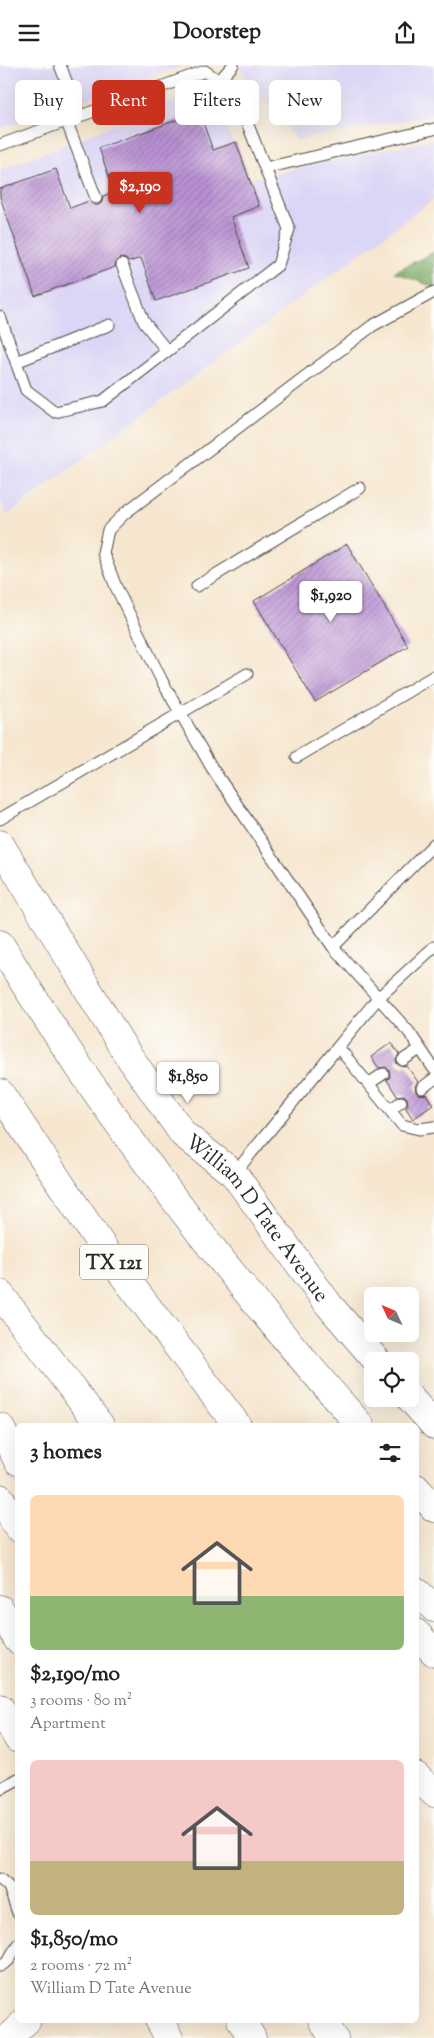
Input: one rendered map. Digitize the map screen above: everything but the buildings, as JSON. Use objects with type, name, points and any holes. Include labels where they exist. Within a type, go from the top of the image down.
[{"type":"main road","name":"William D Tate Avenue","points":[[0,844],[124,1049],[183,1134],[234,1173],[329,1305],[369,1352]]},
{"type":"main road","points":[[0,944],[92,1087],[169,1192],[263,1313],[358,1423]]},
{"type":"main road","name":"TX 121","points":[[0,1093],[108,1255],[235,1423]]},
{"type":"main road","points":[[0,1294],[98,1423]]},
{"type":"main road","points":[[417,1407],[434,1425]]},
{"type":"main road","points":[[0,1427],[15,1455]]},
{"type":"main road","points":[[419,1491],[434,1508]]},
{"type":"main road","points":[[0,1498],[15,1524]]},
{"type":"main road","points":[[419,1594],[434,1608]]},
{"type":"main road","points":[[0,1609],[15,1635]]},
{"type":"main road","points":[[419,1636],[434,1652]]},
{"type":"main road","points":[[0,1708],[15,1734]]},
{"type":"main road","points":[[419,1779],[434,1793]]},
{"type":"main road","points":[[8,2038],[24,2023]]},
{"type":"main road","points":[[161,2023],[169,2038]]},
{"type":"main road","points":[[243,2023],[252,2038]]},
{"type":"main road","points":[[324,2023],[334,2038]]},
{"type":"lane","points":[[60,65],[66,80]]},
{"type":"lane","points":[[220,80],[233,65]]},
{"type":"lane","points":[[179,80],[205,71],[218,80]]},
{"type":"lane","points":[[82,114],[175,81]]},
{"type":"lane","points":[[0,145],[53,125]]},
{"type":"lane","points":[[68,125],[96,198]]},
{"type":"lane","points":[[0,317],[26,390],[55,412],[103,401],[278,265],[289,229],[248,125]]},
{"type":"lane","points":[[265,168],[434,129]]},
{"type":"lane","points":[[122,265],[144,321],[167,351]]},
{"type":"lane","points":[[434,292],[372,326],[125,513],[108,530],[103,553],[116,587],[162,681],[212,768],[333,947],[409,1032],[434,1069]]},
{"type":"lane","points":[[16,362],[109,325]]},
{"type":"lane","points":[[197,586],[360,488]]},
{"type":"lane","points":[[0,819],[247,674]]},
{"type":"lane","points":[[297,757],[434,676]]},
{"type":"lane","points":[[333,947],[434,844]]},
{"type":"lane","points":[[234,1173],[378,998],[434,947]]},
{"type":"lane","points":[[338,1047],[402,1125],[419,1129],[434,1127]]},
{"type":"lane","points":[[403,1060],[420,1049]]},
{"type":"lane","points":[[368,1084],[383,1074]]},
{"type":"lane","points":[[422,1088],[434,1079]]},
{"type":"lane","points":[[390,1110],[402,1102]]},
{"type":"lane","points":[[0,1789],[15,1781]]},
{"type":"lane","points":[[0,1879],[9,1887],[15,1904]]},
{"type":"lane","points":[[0,1966],[8,1961],[15,1949]]},
{"type":"shaded area","points":[[0,65],[185,65],[142,80],[92,80],[92,97],[82,101],[82,80],[15,80],[15,124],[0,129]]},
{"type":"shaded area","points":[[237,65],[434,65],[434,115],[296,140],[284,125],[341,125],[341,80],[269,80],[269,106],[259,93],[259,80],[249,80]]},
{"type":"shaded area","points":[[175,101],[175,125],[226,125],[248,179],[434,139],[434,199],[6,516],[0,499],[0,170],[114,125],[165,125],[165,105]]},
{"type":"green space","points":[[434,252],[434,287],[394,272]]}]
